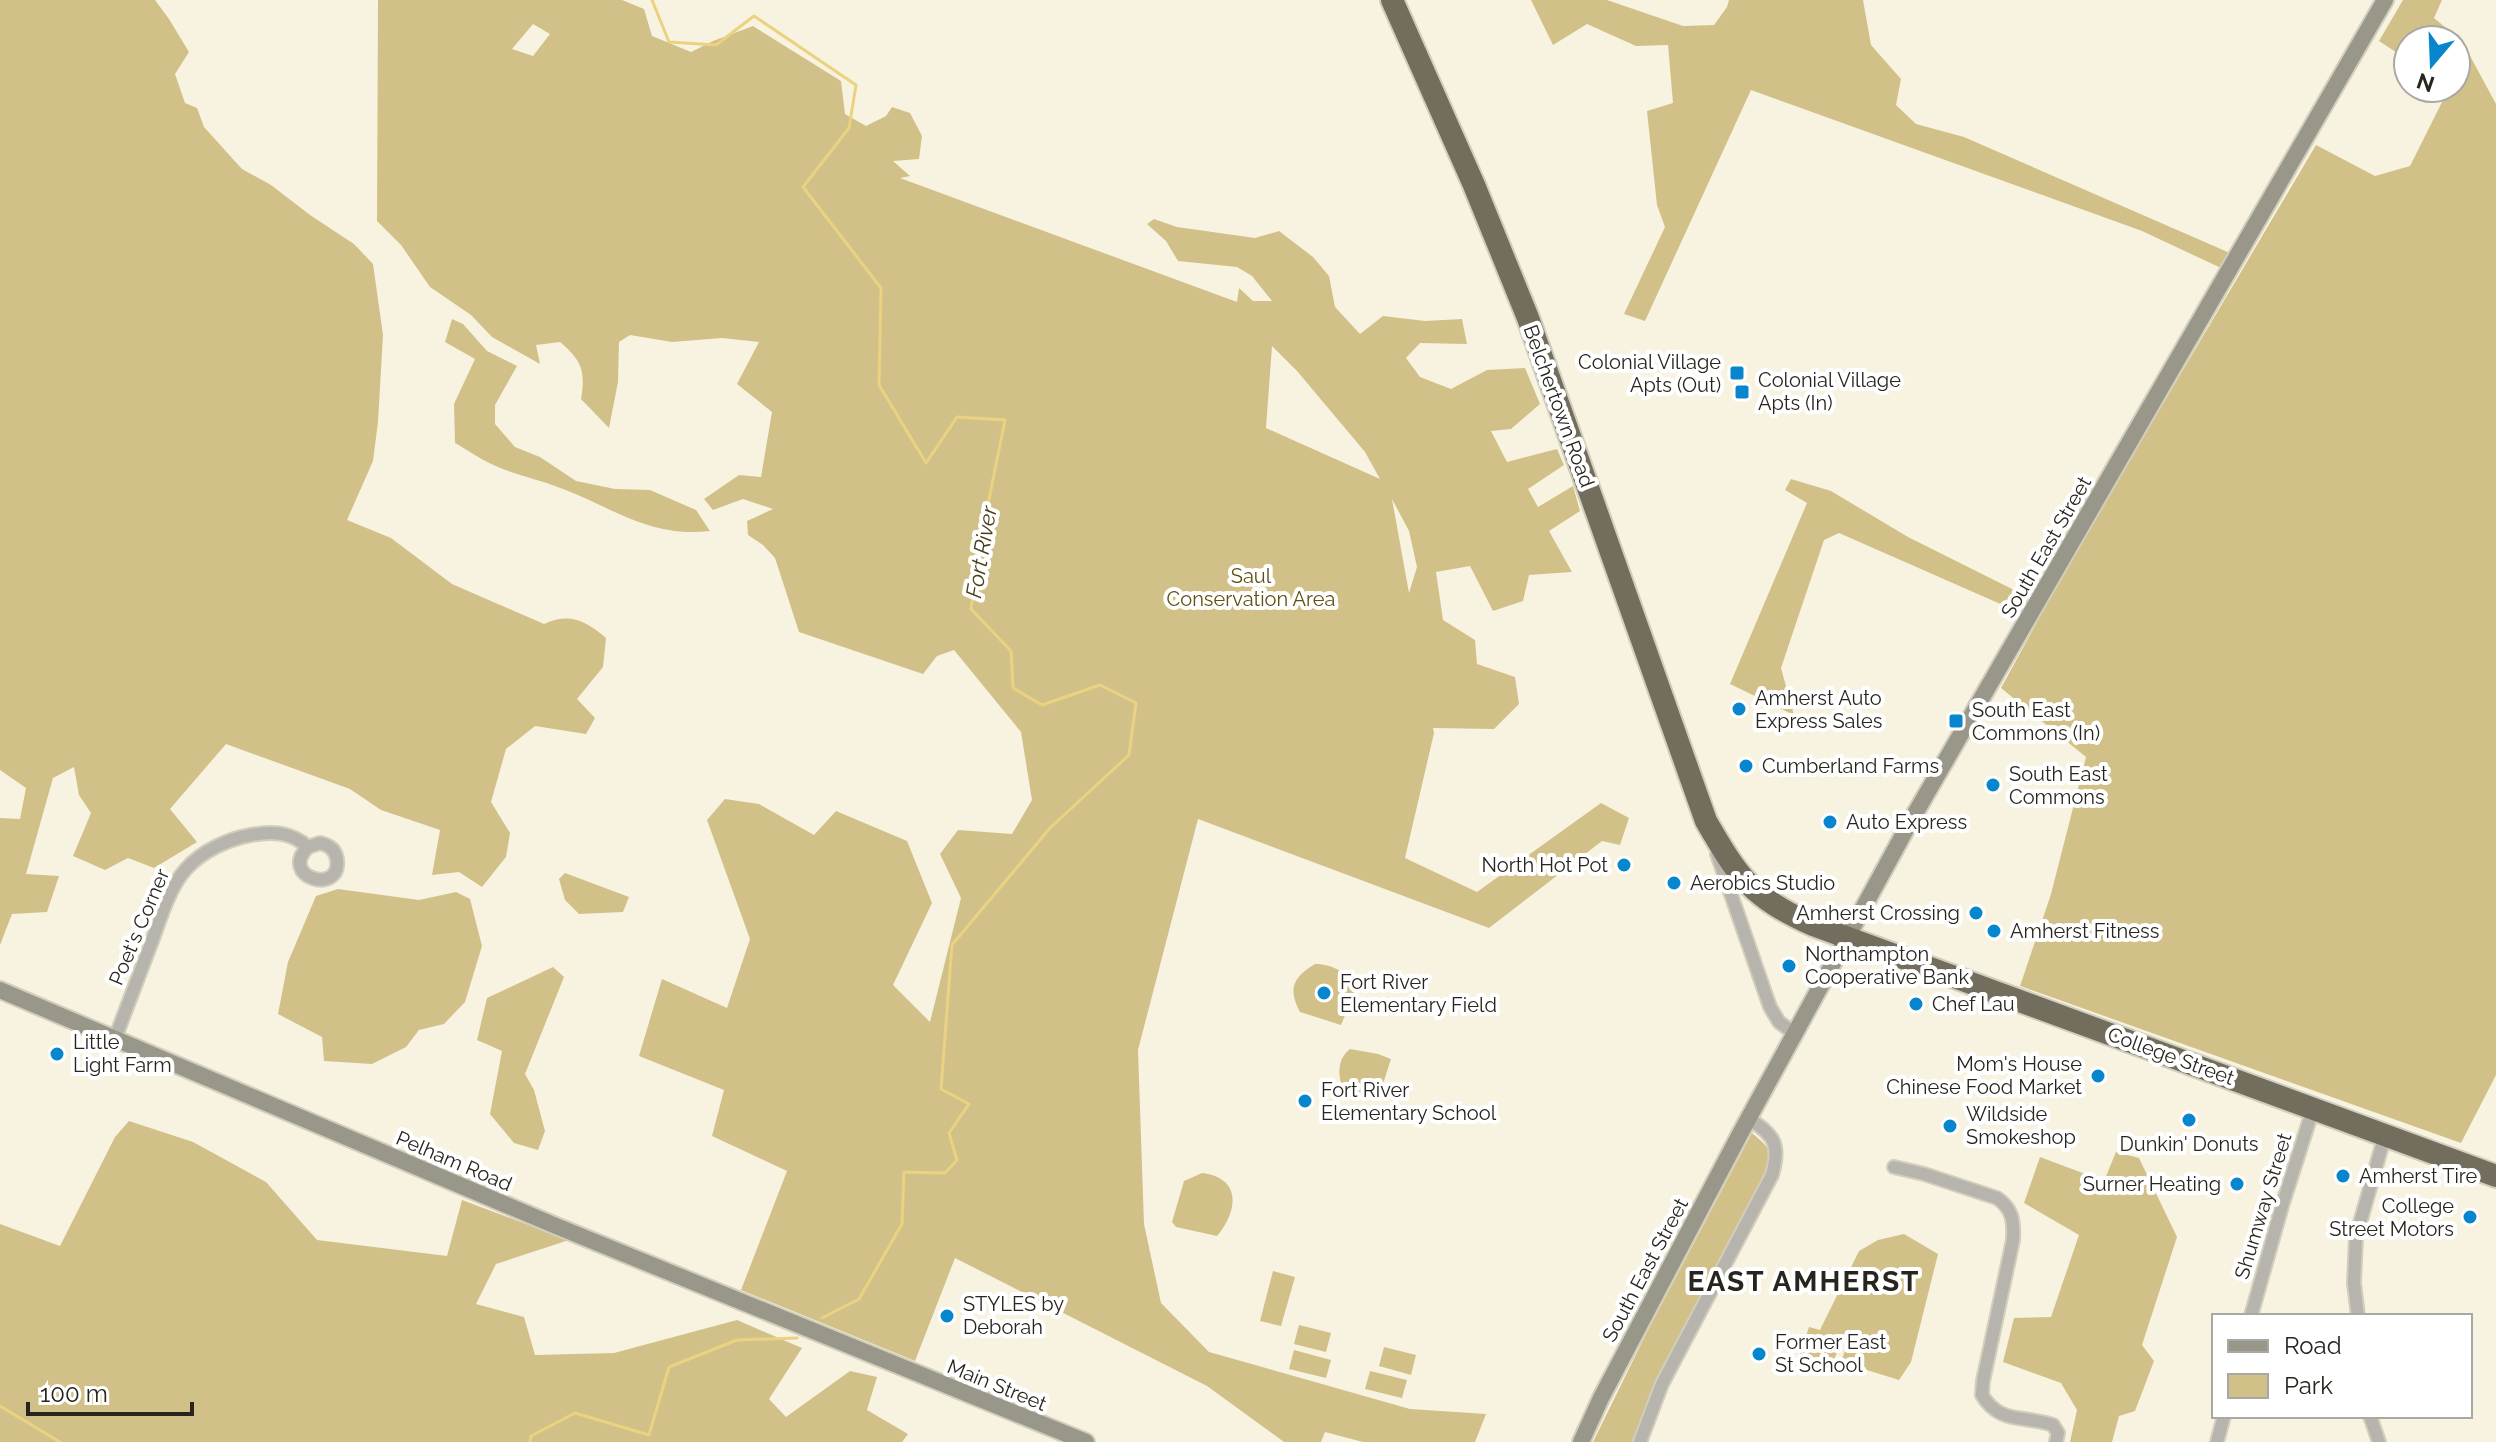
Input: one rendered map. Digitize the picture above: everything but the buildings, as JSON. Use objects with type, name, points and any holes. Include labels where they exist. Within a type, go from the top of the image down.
[{"type":"highway","name":"Belchertown Road","points":[[1392,0],[1474,185],[1528,318],[1706,821],[1733,868],[1759,895],[1781,911],[1847,937]]},
{"type":"highway","name":"College Street","points":[[1847,937],[2496,1176]]},
{"type":"main road","name":"South East Street","points":[[1581,1442],[1748,1118],[1847,937],[2012,644],[2385,0]]},
{"type":"main road","name":"Pelham Road","points":[[0,990],[893,1365]]},
{"type":"main road","name":"Main Street","points":[[893,1365],[1086,1442]]},
{"type":"street","name":"Belchertown Road","points":[[1706,821],[1760,984],[1779,1022],[1794,1033]]},
{"type":"street","name":"Poet's Corner","points":[[115,1039],[170,896],[180,877],[194,861],[227,842],[254,834],[285,833],[308,847]]},
{"type":"street","name":"Shumway Street","points":[[2252,1314],[2313,1109]]},
{"type":"street","points":[[1640,1442],[1662,1384],[1772,1175],[1777,1158],[1775,1142],[1763,1127],[1748,1118]]},
{"type":"street","points":[[2358,1314],[2354,1283],[2356,1237],[2385,1135]]},
{"type":"street","points":[[1894,1167],[1997,1198],[2011,1212],[2013,1240],[1982,1395],[1996,1412],[2053,1425],[2058,1433],[2056,1442]]},
{"type":"street","points":[[2217,1442],[2223,1418]]},
{"type":"street","points":[[2371,1418],[2379,1442]]},
{"type":"green space","points":[[0,0],[155,0],[189,52],[175,74],[185,103],[197,108],[204,127],[242,169],[271,185],[354,244],[373,264],[383,335],[378,422],[373,461],[347,520],[391,538],[452,584],[544,624],[553,620],[577,620],[606,638],[603,667],[577,699],[595,718],[586,734],[535,726],[506,749],[491,802],[510,833],[506,857],[482,887],[459,872],[432,875],[440,830],[381,810],[350,789],[226,744],[170,809],[197,842],[154,868],[128,858],[105,870],[73,856],[91,813],[79,795],[74,767],[53,778],[26,874],[59,876],[47,912],[12,914],[0,945],[0,818],[20,819],[26,788],[0,770]]},
{"type":"green space","name":"Saul Conservation Area","points":[[378,0],[622,0],[644,9],[652,36],[691,52],[753,26],[841,81],[845,114],[866,126],[886,116],[892,107],[910,113],[922,136],[919,159],[893,161],[910,176],[900,178],[1237,302],[1239,288],[1253,301],[1272,301],[1252,276],[1237,267],[1178,261],[1166,241],[1147,224],[1154,219],[1177,227],[1255,238],[1279,231],[1313,257],[1329,276],[1335,307],[1360,334],[1383,316],[1425,321],[1462,319],[1467,344],[1420,343],[1406,358],[1420,377],[1451,389],[1487,370],[1525,368],[1540,404],[1511,429],[1491,431],[1507,462],[1557,449],[1564,465],[1528,489],[1538,507],[1573,486],[1580,511],[1549,531],[1572,572],[1529,575],[1523,601],[1493,611],[1470,566],[1436,572],[1443,620],[1475,640],[1477,664],[1515,677],[1519,704],[1494,729],[1433,728],[1405,858],[1477,892],[1601,803],[1629,818],[1620,845],[1602,841],[1489,928],[1198,819],[1138,1050],[1144,1224],[1161,1303],[1209,1352],[1410,1409],[1486,1414],[1475,1442],[1363,1442],[1325,1432],[1321,1442],[1284,1442],[1207,1386],[955,1258],[915,1361],[741,1290],[787,1171],[712,1136],[724,1090],[639,1056],[662,979],[727,1008],[750,939],[707,820],[725,799],[759,804],[814,835],[836,811],[907,841],[932,903],[893,985],[930,1022],[961,898],[940,854],[958,830],[1012,834],[1032,800],[1021,732],[954,650],[937,656],[923,674],[799,632],[775,558],[748,535],[747,521],[773,509],[743,499],[713,510],[704,499],[739,475],[761,477],[772,412],[737,384],[759,342],[722,338],[672,342],[630,335],[619,342],[618,382],[609,428],[581,399],[583,380],[580,366],[560,342],[536,345],[540,364],[492,337],[471,315],[430,287],[401,245],[377,221]],"holes":[[[533,24],[550,34],[533,56],[512,49]],[[1272,346],[1365,452],[1380,479],[1266,428]],[[1392,499],[1409,531],[1417,567],[1409,593]]]},
{"type":"green space","points":[[1531,0],[1607,0],[1683,26],[1714,25],[1729,0],[1863,0],[1871,45],[1901,79],[1896,105],[1916,124],[1964,137],[2230,253],[2221,268],[2142,231],[1751,90],[1645,321],[1624,314],[1665,227],[1657,205],[1647,111],[1673,103],[1668,45],[1636,46],[1587,24],[1553,45]]},
{"type":"green space","points":[[2403,0],[2442,0],[2434,18],[2441,24],[2392,24],[2392,50],[2379,41]]},
{"type":"green space","points":[[2472,60],[2496,104],[2496,1075],[2461,1143],[2020,986],[2051,894],[2086,757],[2001,688],[2076,551],[2316,145],[2375,176],[2410,166],[2441,104],[2472,104]]},
{"type":"green space","points":[[452,319],[463,324],[487,351],[517,366],[495,405],[495,424],[515,447],[540,457],[576,481],[615,489],[650,490],[696,510],[710,531],[689,532],[651,526],[555,486],[498,467],[455,443],[454,404],[475,359],[445,342]]},
{"type":"green space","points":[[1791,479],[1831,491],[1908,537],[2016,591],[2005,606],[1839,533],[1824,540],[1781,668],[1794,715],[1730,684],[1807,503],[1785,490]]},
{"type":"green space","points":[[565,873],[629,897],[623,912],[579,914],[565,900],[559,879]]},
{"type":"green space","points":[[338,889],[419,900],[456,892],[470,899],[482,946],[465,1002],[444,1024],[419,1030],[406,1047],[372,1064],[324,1061],[322,1037],[278,1014],[288,962],[316,896]]},
{"type":"green space","name":"Fort River Elementary Field","points":[[1315,964],[1339,970],[1356,989],[1341,1025],[1300,1012],[1296,1004],[1294,985],[1301,974]]},
{"type":"green space","points":[[553,967],[564,977],[525,1074],[534,1090],[545,1131],[538,1150],[514,1143],[490,1114],[502,1051],[477,1040],[487,998]]},
{"type":"green space","points":[[1350,1049],[1391,1059],[1382,1087],[1374,1085],[1353,1097],[1344,1095],[1340,1064]]},
{"type":"green space","points":[[129,1121],[193,1142],[266,1182],[317,1240],[447,1256],[462,1200],[569,1240],[496,1264],[476,1304],[524,1317],[535,1355],[614,1353],[737,1320],[802,1348],[769,1399],[786,1417],[850,1371],[877,1377],[867,1410],[908,1434],[902,1442],[0,1442],[0,1224],[60,1246],[115,1137]]},
{"type":"green space","points":[[1752,1133],[1768,1150],[1768,1173],[1636,1442],[1593,1442],[1646,1334]]},
{"type":"green space","points":[[2116,1152],[2139,1158],[2177,1237],[2142,1345],[2154,1361],[2135,1411],[2119,1416],[2112,1442],[2070,1442],[2077,1410],[2061,1383],[2003,1362],[2014,1318],[2051,1317],[2079,1235],[2024,1203],[2040,1157],[2104,1181]]},
{"type":"green space","points":[[1202,1173],[1224,1181],[1232,1197],[1229,1216],[1217,1236],[1176,1227],[1172,1222],[1184,1181]]},
{"type":"green space","points":[[1904,1234],[1938,1254],[1911,1362],[1899,1380],[1841,1362],[1848,1342],[1842,1340],[1832,1365],[1800,1354],[1809,1327],[1820,1330],[1859,1251],[1878,1240]]},
{"type":"green space","points":[[1273,1271],[1295,1277],[1281,1326],[1260,1321]]},
{"type":"green space","points":[[1299,1325],[1331,1333],[1326,1352],[1294,1344]]},
{"type":"green space","points":[[1384,1347],[1416,1355],[1411,1375],[1379,1366]]},
{"type":"green space","points":[[1294,1350],[1331,1360],[1326,1378],[1289,1369]]},
{"type":"green space","points":[[1370,1371],[1407,1380],[1402,1398],[1365,1389]]},
{"type":"waterway","name":"Fort River","points":[[652,0],[669,42],[716,45],[754,16],[856,85],[849,128],[803,187],[881,288],[879,385],[926,463],[957,417],[1005,420],[971,609],[1011,651],[1013,688],[1042,705],[1100,685],[1136,703],[1129,755],[1050,828],[952,945],[941,1089],[969,1104],[949,1133],[957,1160],[945,1173],[904,1172],[902,1224],[859,1299],[822,1318]]},
{"type":"waterway","name":"Fort River","points":[[530,1442],[531,1436],[575,1413],[649,1435],[669,1367],[737,1340],[797,1338]]},
{"type":"waterway","points":[[0,1406],[60,1442]]},
{"type":"place","name":"Colonial Village Apts (Out)","points":[[1737,373]]},
{"type":"place","name":"Colonial Village Apts (In)","points":[[1742,392]]},
{"type":"place","name":"Amherst Auto Express Sales","points":[[1739,709]]},
{"type":"place","name":"South East Commons (In)","points":[[1956,721]]},
{"type":"place","name":"Cumberland Farms","points":[[1746,766]]},
{"type":"place","name":"South East Commons","points":[[1993,785]]},
{"type":"place","name":"Auto Express","points":[[1830,822]]},
{"type":"place","name":"North Hot Pot","points":[[1624,865]]},
{"type":"place","name":"Aerobics Studio","points":[[1674,883]]},
{"type":"place","name":"Amherst Crossing","points":[[1976,913]]},
{"type":"place","name":"Amherst Fitness","points":[[1994,931]]},
{"type":"place","name":"Northampton Cooperative Bank","points":[[1789,966]]},
{"type":"place","name":"Fort River Elementary Field","points":[[1324,993]]},
{"type":"place","name":"Chef Lau","points":[[1916,1004]]},
{"type":"place","name":"Little Light Farm","points":[[57,1054]]},
{"type":"place","name":"Mom's House Chinese Food Market","points":[[2098,1076]]},
{"type":"place","name":"Fort River Elementary School","points":[[1305,1101]]},
{"type":"place","name":"Dunkin' Donuts","points":[[2189,1120]]},
{"type":"place","name":"Wildside Smokeshop","points":[[1950,1126]]},
{"type":"place","name":"Amherst Tire","points":[[2343,1176]]},
{"type":"place","name":"Surner Heating","points":[[2237,1184]]},
{"type":"place","name":"College Street Motors","points":[[2470,1217]]},
{"type":"place","name":"STYLES by Deborah","points":[[947,1316]]},
{"type":"place","name":"Former East St School","points":[[1759,1354]]},
{"type":"district","name":"EAST AMHERST","points":[[1804,1281]]}]
